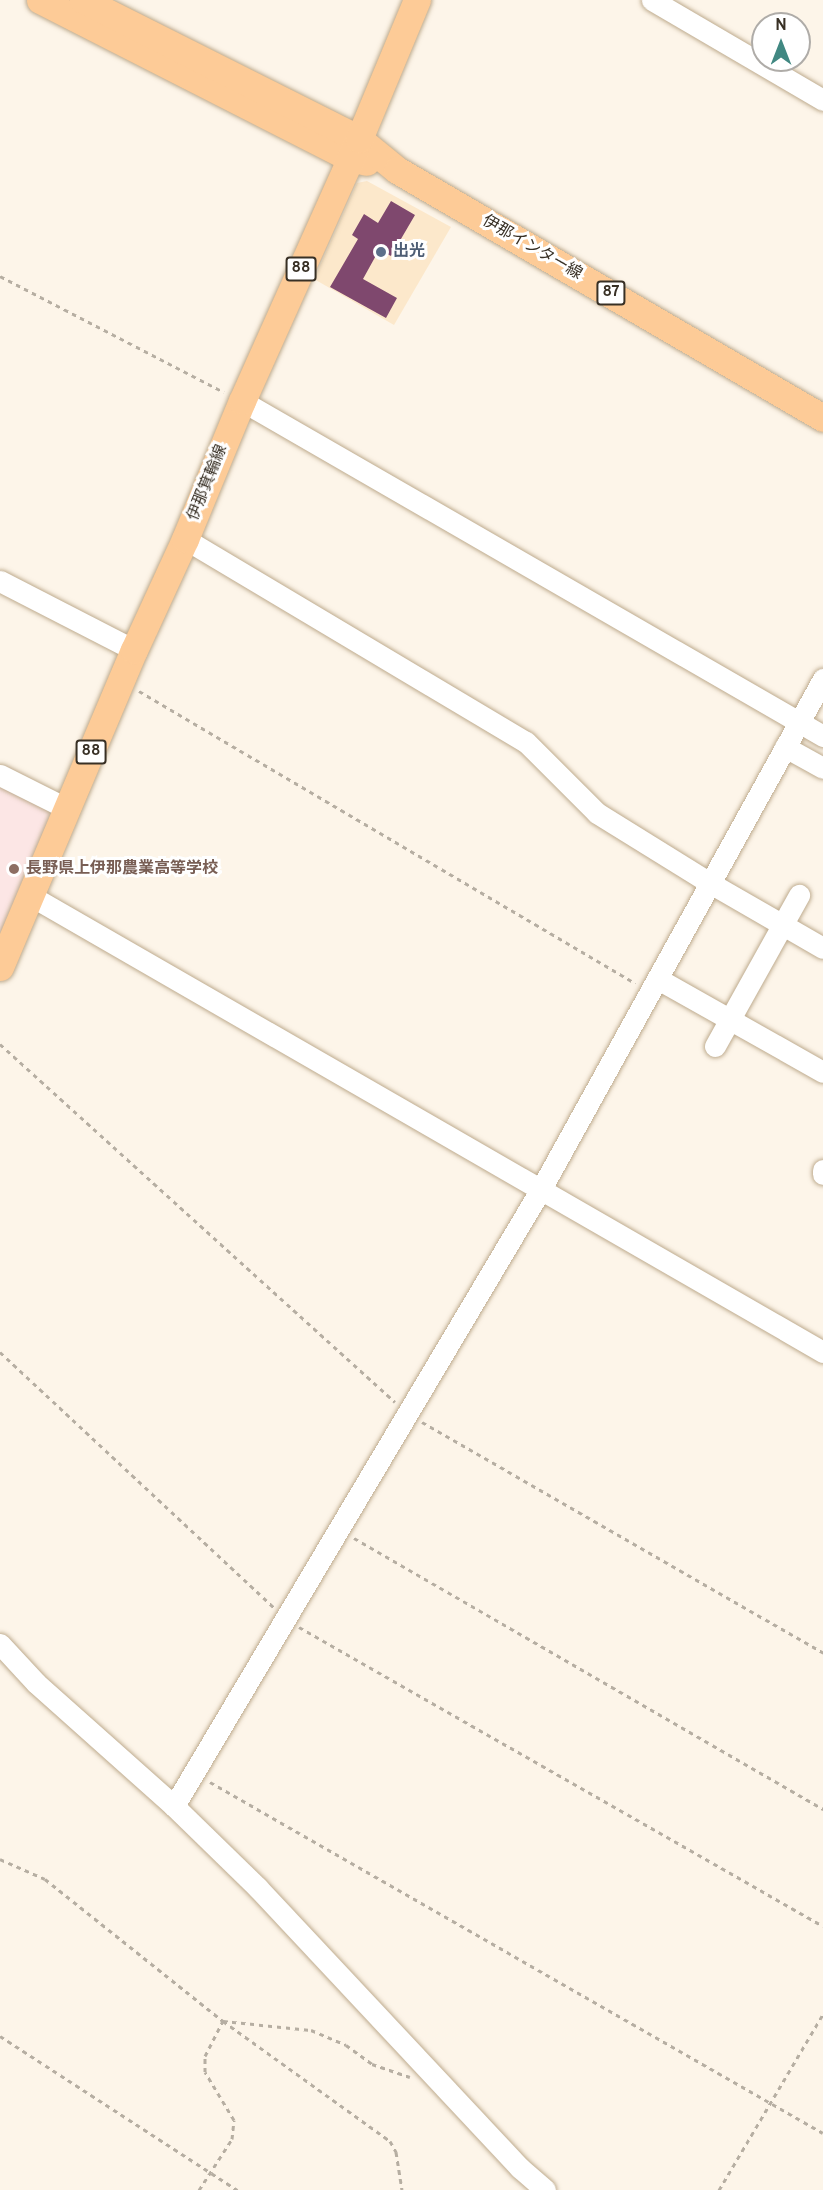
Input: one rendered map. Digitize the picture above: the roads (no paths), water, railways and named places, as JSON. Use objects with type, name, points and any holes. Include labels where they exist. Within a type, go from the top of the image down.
[{"type":"main road","name":"伊那インター線","points":[[40,0],[355,148]]},
{"type":"main road","name":"伊那インター線","points":[[83,0],[397,170],[823,418]]},
{"type":"main road","name":"伊那箕輪線","points":[[0,967],[134,650],[185,539],[242,401],[355,148],[417,0]]},
{"type":"street","points":[[652,0],[823,100]]},
{"type":"street","points":[[242,401],[823,736]]},
{"type":"street","points":[[185,539],[526,742],[597,813],[710,883],[823,948]]},
{"type":"street","points":[[0,581],[134,650]]},
{"type":"street","points":[[174,1806],[541,1189],[823,679]]},
{"type":"street","points":[[785,747],[823,768]]},
{"type":"street","points":[[0,775],[66,808]]},
{"type":"street","points":[[715,1046],[799,895]]},
{"type":"street","points":[[31,896],[823,1352]]},
{"type":"street","points":[[655,986],[730,1019],[823,1072]]},
{"type":"street","points":[[0,1644],[36,1683],[174,1806],[258,1888],[520,2168],[545,2190]]},
{"type":"place","name":"出光","points":[[381,252]]},
{"type":"place","name":"長野県上伊那農業高等学校","points":[[14,869]]}]
